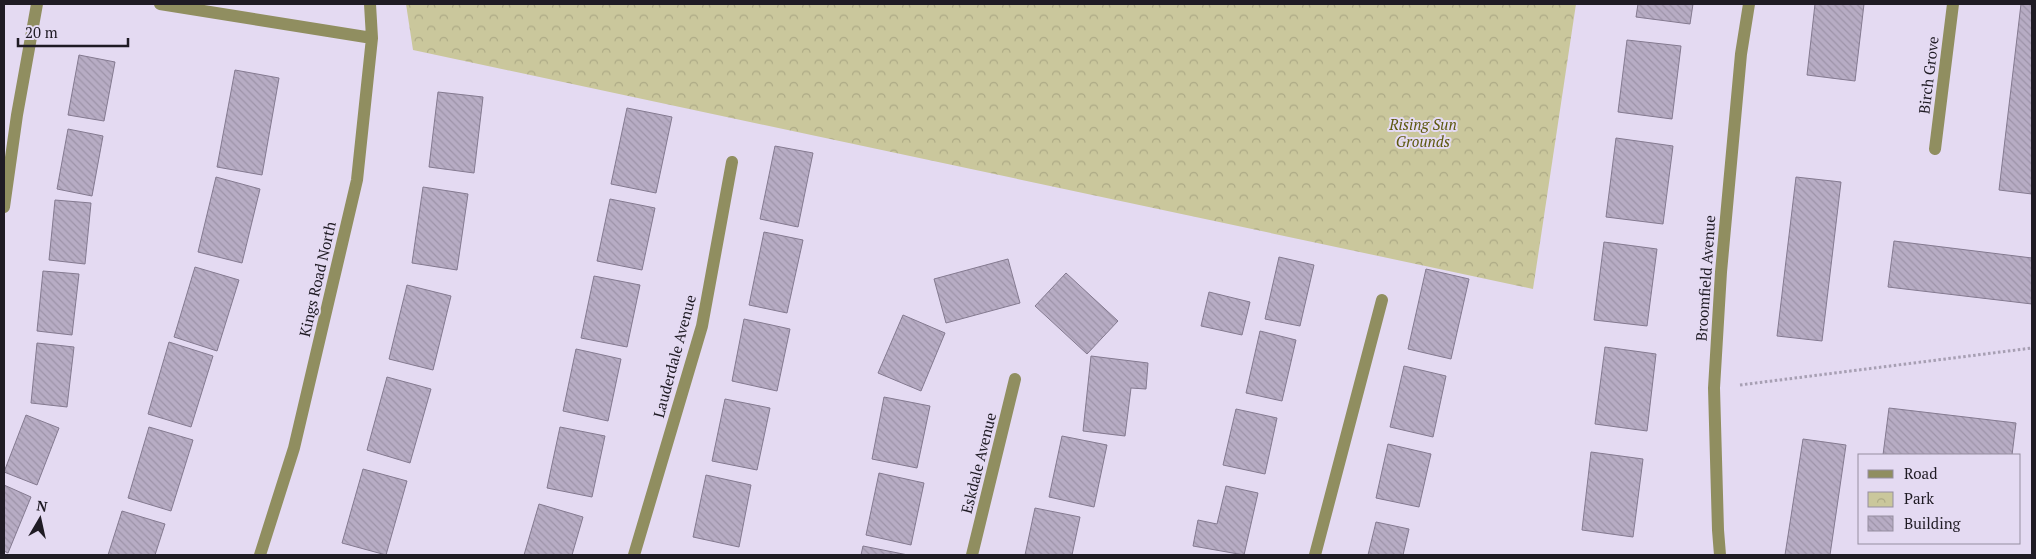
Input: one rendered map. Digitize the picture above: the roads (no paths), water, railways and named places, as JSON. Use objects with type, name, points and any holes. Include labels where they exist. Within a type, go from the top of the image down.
[{"type":"street","points":[[4,207],[17,115],[37,4]]},
{"type":"street","points":[[160,4],[372,38]]},
{"type":"street","name":"Kings Road North","points":[[260,555],[294,448],[357,180],[372,38],[370,4]]},
{"type":"street","name":"Broomfield Avenue","points":[[1720,555],[1714,388],[1722,262],[1742,54],[1749,4]]},
{"type":"street","name":"Birch Grove","points":[[1935,149],[1953,4]]},
{"type":"street","name":"Lauderdale Avenue","points":[[634,555],[702,326],[732,162]]},
{"type":"street","points":[[1315,555],[1382,300]]},
{"type":"street","name":"Eskdale Avenue","points":[[972,555],[1015,379]]},
{"type":"park label","name":"Rising Sun Grounds","points":[[1423,132]]}]
